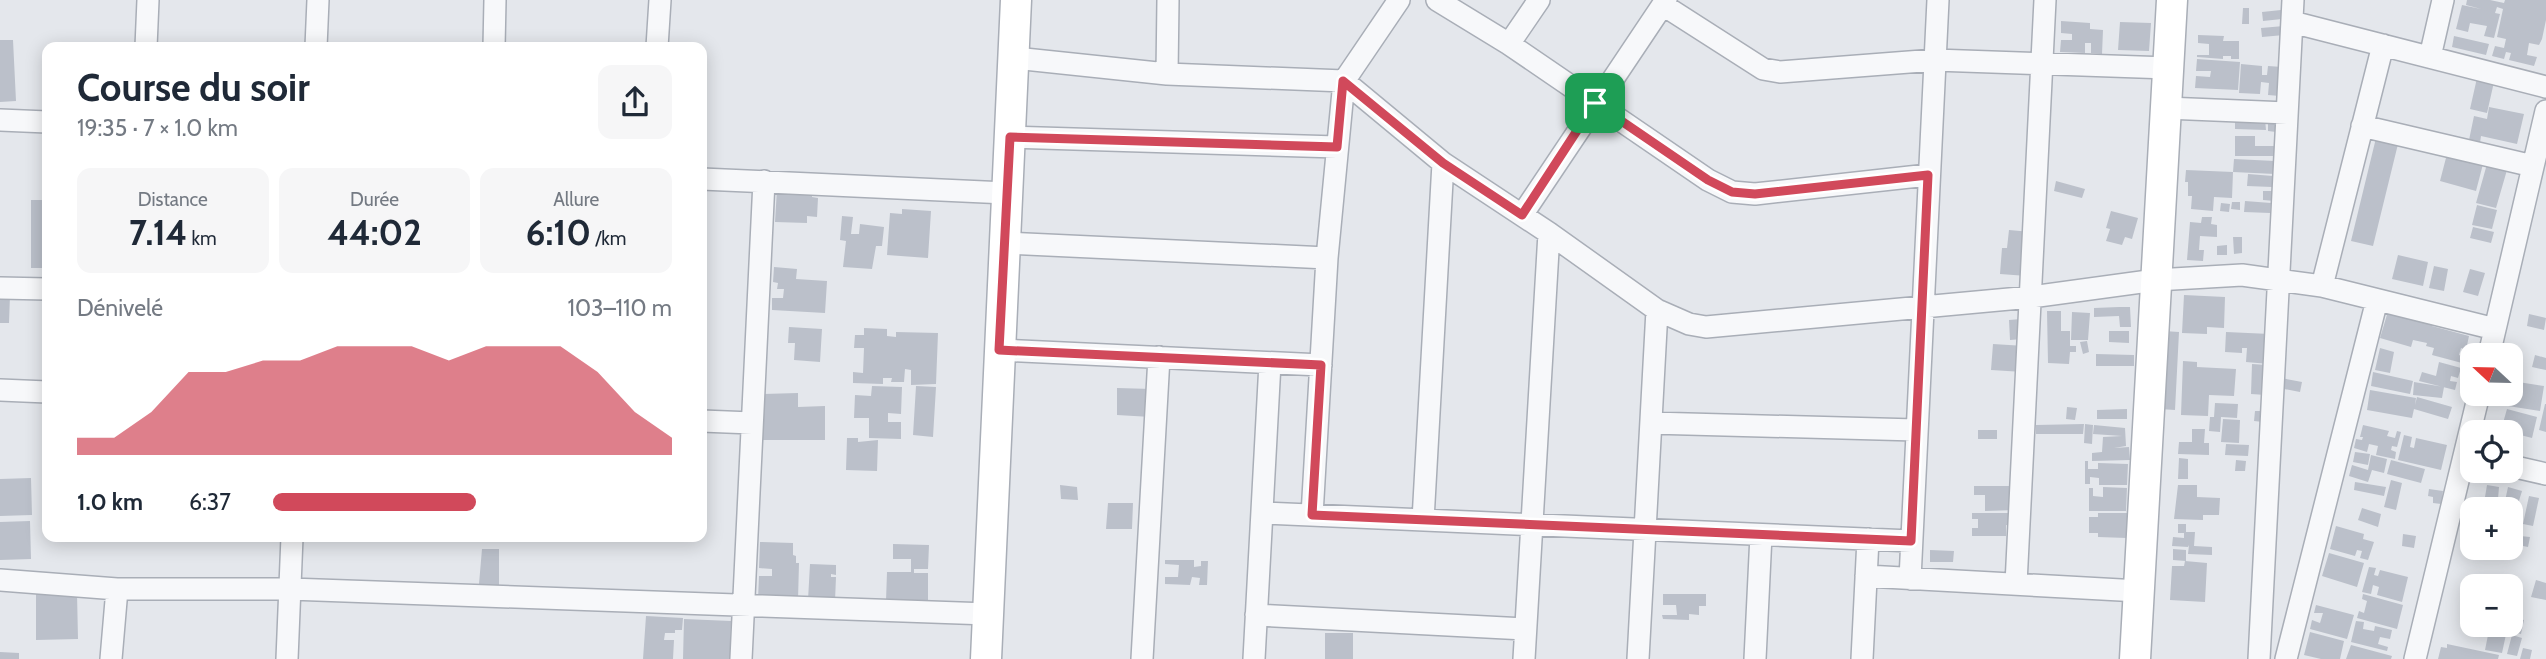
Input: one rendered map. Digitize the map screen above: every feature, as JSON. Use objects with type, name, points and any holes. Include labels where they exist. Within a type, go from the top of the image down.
[{"type":"main road","points":[[986,659],[1016,0]]},
{"type":"main road","points":[[2135,659],[2172,0]]},
{"type":"street","points":[[146,42],[148,0]]},
{"type":"street","points":[[316,42],[318,0]]},
{"type":"street","points":[[494,42],[495,0]]},
{"type":"street","points":[[657,42],[660,0]]},
{"type":"street","points":[[1167,74],[1168,0]]},
{"type":"street","points":[[1312,515],[1327,258],[1343,81],[1399,0]]},
{"type":"street","points":[[1437,0],[1509,44],[1708,180],[1732,192],[1755,194],[1928,175]]},
{"type":"street","points":[[1509,44],[1539,0]]},
{"type":"street","points":[[1910,579],[1938,0]]},
{"type":"street","points":[[2016,584],[2045,0]]},
{"type":"street","points":[[2259,659],[2293,0]]},
{"type":"street","points":[[2430,57],[2442,0]]},
{"type":"street","points":[[1522,215],[1665,2],[1763,69],[1780,72],[1935,60],[2168,68]]},
{"type":"street","points":[[2292,22],[2546,87]]},
{"type":"street","points":[[2322,286],[2383,45]]},
{"type":"street","points":[[1015,58],[1167,74],[1343,81],[1443,163],[1549,233],[1657,310],[1689,324],[1706,327],[2031,297],[2156,280],[2242,275],[2322,286],[2495,330]]},
{"type":"street","points":[[2166,108],[2287,113]]},
{"type":"street","points":[[2491,343],[2546,111]]},
{"type":"street","points":[[0,120],[42,122]]},
{"type":"street","points":[[2362,126],[2533,166]]},
{"type":"street","points":[[1010,137],[1337,147]]},
{"type":"street","points":[[1423,520],[1443,163]]},
{"type":"street","points":[[707,179],[1006,193]]},
{"type":"street","points":[[741,659],[764,181]]},
{"type":"street","points":[[1524,659],[1549,233]]},
{"type":"street","points":[[1004,243],[1327,258]]},
{"type":"street","points":[[0,288],[42,289]]},
{"type":"street","points":[[2286,659],[2377,300]]},
{"type":"street","points":[[1638,659],[1657,310]]},
{"type":"street","points":[[999,350],[1321,365]]},
{"type":"street","points":[[1142,659],[1159,357]]},
{"type":"street","points":[[1254,659],[1270,363]]},
{"type":"street","points":[[0,390],[42,392]]},
{"type":"street","points":[[707,421],[752,423]]},
{"type":"street","points":[[1651,423],[1916,430]]},
{"type":"street","points":[[2523,469],[2546,474]]},
{"type":"street","points":[[2415,659],[2462,483]]},
{"type":"street","points":[[1262,513],[1911,541]]},
{"type":"street","points":[[1755,659],[1761,534]]},
{"type":"street","points":[[1862,659],[1868,539]]},
{"type":"street","points":[[287,659],[292,542]]},
{"type":"street","points":[[1866,576],[2139,591]]},
{"type":"street","points":[[0,580],[117,589],[290,589],[988,614]]},
{"type":"street","points":[[111,659],[117,589]]},
{"type":"street","points":[[1256,615],[1525,629]]},
{"type":"building","points":[[2467,0],[2504,3],[2505,0],[2546,0],[2542,39],[2539,45],[2529,43],[2527,55],[2537,57],[2534,66],[2509,60],[2511,53],[2506,52],[2504,59],[2492,56],[2495,46],[2504,48],[2506,39],[2497,37],[2503,9],[2497,7],[2495,13],[2500,14],[2494,38],[2484,36],[2487,26],[2470,23],[2468,32],[2456,29],[2462,5],[2481,9],[2466,5]]},
{"type":"building","points":[[2243,8],[2249,8],[2249,24],[2242,24]]},
{"type":"building","points":[[2281,10],[2282,19],[2263,21],[2262,12]]},
{"type":"building","points":[[2061,21],[2090,23],[2090,29],[2103,30],[2102,54],[2091,53],[2091,43],[2085,43],[2085,53],[2060,52],[2061,40],[2072,40],[2072,34],[2061,33]]},
{"type":"building","points":[[2120,22],[2151,23],[2149,51],[2118,50]]},
{"type":"building","points":[[2284,26],[2284,35],[2262,37],[2261,28]]},
{"type":"building","points":[[2198,35],[2224,36],[2223,41],[2239,41],[2239,59],[2231,59],[2231,56],[2223,56],[2223,59],[2197,57],[2209,55],[2209,44],[2198,43]]},
{"type":"building","points":[[2454,36],[2489,44],[2486,55],[2452,47]]},
{"type":"building","points":[[0,40],[13,40],[16,101],[0,102]]},
{"type":"building","points":[[2197,59],[2240,62],[2238,90],[2195,88],[2196,76],[2210,77],[2211,71],[2196,71]]},
{"type":"building","points":[[2241,64],[2262,66],[2262,75],[2267,75],[2268,66],[2282,67],[2280,96],[2268,95],[2269,83],[2261,82],[2260,94],[2239,93]]},
{"type":"building","points":[[2477,78],[2494,82],[2487,113],[2470,109]]},
{"type":"building","points":[[2489,107],[2524,114],[2517,144],[2481,136],[2480,143],[2469,140],[2474,116],[2487,119]]},
{"type":"building","points":[[2265,119],[2266,130],[2235,129],[2235,120]]},
{"type":"building","points":[[2268,121],[2277,121],[2276,132],[2268,131]]},
{"type":"building","points":[[2235,136],[2255,136],[2255,146],[2275,146],[2274,156],[2235,156]]},
{"type":"building","points":[[2376,138],[2398,144],[2373,246],[2351,241]]},
{"type":"building","points":[[2447,154],[2483,164],[2476,191],[2440,181]]},
{"type":"building","points":[[2234,159],[2275,161],[2275,174],[2233,172]]},
{"type":"building","points":[[2487,164],[2507,170],[2496,208],[2476,203]]},
{"type":"building","points":[[2186,170],[2233,172],[2232,198],[2214,197],[2213,211],[2191,209],[2192,196],[2188,196]]},
{"type":"building","points":[[2248,174],[2273,176],[2272,187],[2247,186]]},
{"type":"building","points":[[2056,181],[2085,189],[2082,198],[2054,191]]},
{"type":"building","points":[[777,189],[812,191],[812,197],[818,198],[817,217],[807,216],[807,223],[775,222]]},
{"type":"building","points":[[2263,191],[2275,191],[2275,201],[2263,200]]},
{"type":"building","points":[[31,200],[42,200],[42,268],[31,268]]},
{"type":"building","points":[[2245,201],[2271,203],[2270,213],[2244,212]]},
{"type":"building","points":[[2232,202],[2240,202],[2240,210],[2231,209]]},
{"type":"building","points":[[2221,203],[2230,204],[2229,212],[2220,211]]},
{"type":"building","points":[[2477,205],[2497,210],[2492,229],[2472,225]]},
{"type":"building","points":[[902,209],[931,211],[928,258],[887,255],[890,213],[902,214]]},
{"type":"building","points":[[2111,211],[2138,218],[2132,239],[2125,237],[2122,245],[2106,241],[2110,229],[2106,228]]},
{"type":"building","points":[[842,216],[853,217],[851,234],[859,234],[860,224],[884,227],[882,246],[876,246],[872,269],[843,267],[846,241],[840,240]]},
{"type":"building","points":[[2202,217],[2212,217],[2211,224],[2217,225],[2217,237],[2200,236],[2199,250],[2204,250],[2203,261],[2187,260],[2190,222],[2201,223]]},
{"type":"building","points":[[2473,227],[2494,232],[2491,243],[2470,238]]},
{"type":"building","points":[[2009,230],[2031,232],[2027,276],[2000,274],[2002,248],[2007,248]]},
{"type":"building","points":[[2233,237],[2242,237],[2242,253],[2234,254]]},
{"type":"building","points":[[2227,245],[2227,255],[2217,255],[2217,246]]},
{"type":"building","points":[[2398,255],[2428,262],[2423,286],[2392,279]]},
{"type":"building","points":[[2434,266],[2448,269],[2444,291],[2429,288]]},
{"type":"building","points":[[774,267],[797,269],[796,279],[827,281],[825,313],[772,310],[772,298],[783,298],[784,289],[777,289],[778,283],[773,282]]},
{"type":"building","points":[[2470,269],[2485,273],[2478,296],[2463,292]]},
{"type":"building","points":[[0,294],[10,295],[9,323],[0,323]]},
{"type":"building","points":[[2184,295],[2225,297],[2224,328],[2207,327],[2207,334],[2182,333]]},
{"type":"building","points":[[2130,307],[2131,327],[2120,327],[2119,316],[2094,317],[2094,308]]},
{"type":"building","points":[[2389,308],[2433,320],[2432,326],[2469,336],[2468,343],[2460,343],[2460,362],[2432,355],[2434,348],[2426,346],[2427,343],[2413,340],[2411,347],[2380,338]]},
{"type":"building","points":[[2047,311],[2061,311],[2061,331],[2070,331],[2070,346],[2076,346],[2076,352],[2070,352],[2069,364],[2048,363]]},
{"type":"building","points":[[2072,312],[2090,313],[2088,340],[2071,340]]},
{"type":"building","points":[[2529,314],[2546,318],[2544,330],[2527,326]]},
{"type":"building","points":[[2021,319],[2022,339],[2010,340],[2009,320]]},
{"type":"building","points":[[789,327],[822,329],[820,362],[794,360],[795,343],[788,343]]},
{"type":"building","points":[[864,328],[887,329],[887,336],[896,337],[896,332],[938,333],[936,384],[911,385],[911,370],[905,369],[904,382],[891,382],[892,378],[883,378],[883,384],[853,383],[853,372],[863,373],[864,348],[854,348],[855,335],[864,335]]},
{"type":"building","points":[[2109,331],[2129,331],[2129,343],[2109,342]]},
{"type":"building","points":[[2164,331],[2179,332],[2175,410],[2159,409]]},
{"type":"building","points":[[2226,332],[2270,334],[2269,364],[2246,362],[2247,348],[2242,348],[2242,353],[2225,352]]},
{"type":"building","points":[[2087,341],[2089,352],[2083,354],[2080,342]]},
{"type":"building","points":[[1993,344],[2025,346],[2023,372],[1991,370]]},
{"type":"building","points":[[2380,348],[2394,352],[2390,373],[2375,370]]},
{"type":"building","points":[[2096,354],[2134,355],[2134,366],[2096,366]]},
{"type":"building","points":[[2535,355],[2546,358],[2546,370],[2532,367]]},
{"type":"building","points":[[2183,361],[2197,362],[2197,367],[2236,369],[2234,396],[2209,395],[2208,416],[2181,415]]},
{"type":"building","points":[[2439,362],[2460,368],[2458,378],[2451,376],[2450,381],[2457,382],[2455,390],[2419,381],[2422,372],[2436,376]]},
{"type":"building","points":[[2252,364],[2267,365],[2266,395],[2251,394]]},
{"type":"building","points":[[2373,372],[2413,381],[2410,394],[2371,386]]},
{"type":"building","points":[[2281,378],[2302,382],[2300,392],[2279,388]]},
{"type":"building","points":[[2414,382],[2444,387],[2442,398],[2413,395]]},
{"type":"building","points":[[2524,383],[2544,386],[2540,411],[2508,406],[2524,406]]},
{"type":"building","points":[[872,386],[902,387],[901,414],[888,413],[888,422],[901,422],[901,439],[869,438],[869,418],[854,418],[855,395],[871,396]]},
{"type":"building","points":[[916,386],[936,387],[933,437],[913,435]]},
{"type":"building","points":[[1117,388],[1152,389],[1151,417],[1117,415]]},
{"type":"building","points":[[2370,390],[2416,398],[2415,405],[2417,397],[2452,407],[2448,419],[2414,409],[2412,418],[2367,410]]},
{"type":"building","points":[[798,393],[798,407],[825,406],[825,440],[763,440],[763,394]]},
{"type":"building","points":[[2215,403],[2238,404],[2237,418],[2221,417],[2220,432],[2209,431]]},
{"type":"building","points":[[2546,404],[2546,432],[2539,430]]},
{"type":"building","points":[[2067,407],[2077,408],[2075,420],[2066,419]]},
{"type":"building","points":[[2127,409],[2127,419],[2097,419],[2097,410]]},
{"type":"building","points":[[2507,409],[2537,417],[2532,438],[2523,436],[2523,420],[2504,420]]},
{"type":"building","points":[[2255,411],[2264,411],[2263,422],[2254,421]]},
{"type":"building","points":[[2223,419],[2240,420],[2239,443],[2221,442]]},
{"type":"building","points":[[2084,424],[2083,434],[2036,434],[2036,425]]},
{"type":"building","points":[[2085,424],[2093,425],[2092,444],[2084,443]]},
{"type":"building","points":[[2094,425],[2125,428],[2126,446],[2114,448],[2129,447],[2130,460],[2092,461],[2092,453],[2102,452],[2103,437],[2122,436],[2093,434]]},
{"type":"building","points":[[2363,425],[2389,431],[2387,436],[2395,438],[2397,431],[2401,432],[2397,447],[2392,446],[2391,450],[2396,452],[2395,459],[2376,455],[2378,446],[2369,444],[2367,452],[2354,448],[2356,439],[2362,440],[2363,437],[2360,437]]},
{"type":"building","points":[[2192,429],[2205,429],[2204,443],[2209,443],[2209,455],[2178,454],[2179,442],[2192,442]]},
{"type":"building","points":[[1978,430],[1997,430],[1997,439],[1978,439]]},
{"type":"building","points":[[2404,435],[2412,437],[2410,447],[2414,448],[2416,438],[2447,445],[2441,470],[2398,460]]},
{"type":"building","points":[[847,438],[858,438],[858,442],[878,440],[877,471],[846,470]]},
{"type":"building","points":[[2226,444],[2249,445],[2248,456],[2225,455]]},
{"type":"building","points":[[2355,452],[2370,454],[2368,465],[2353,462]]},
{"type":"building","points":[[2371,455],[2387,459],[2384,473],[2372,470],[2368,482],[2349,476],[2352,465],[2368,470]]},
{"type":"building","points":[[2179,458],[2188,459],[2188,479],[2178,479]]},
{"type":"building","points":[[2236,460],[2246,461],[2245,471],[2235,471]]},
{"type":"building","points":[[2391,460],[2425,469],[2421,483],[2387,474]]},
{"type":"building","points":[[2085,461],[2088,461],[2088,469],[2098,469],[2098,463],[2128,464],[2127,485],[2099,485],[2099,478],[2090,477],[2090,484],[2085,484]]},
{"type":"building","points":[[31,478],[32,515],[0,516],[0,479]]},
{"type":"building","points":[[2391,480],[2402,483],[2396,510],[2384,507]]},
{"type":"building","points":[[2355,482],[2386,487],[2384,496],[2354,490]]},
{"type":"building","points":[[1060,485],[1077,487],[1078,500],[1061,499]]},
{"type":"building","points":[[2178,485],[2197,485],[2197,497],[2220,498],[2219,515],[2203,515],[2203,520],[2174,519]]},
{"type":"building","points":[[2487,485],[2499,487],[2498,497],[2485,497]]},
{"type":"building","points":[[1974,486],[2017,486],[2017,510],[1985,511],[1985,495],[1974,495]]},
{"type":"building","points":[[2103,487],[2127,488],[2126,511],[2089,511],[2089,488],[2093,488],[2093,496],[2103,497]]},
{"type":"building","points":[[2508,487],[2522,491],[2520,497],[2506,497]]},
{"type":"building","points":[[2429,489],[2443,491],[2441,504],[2433,503],[2433,497],[2428,496]]},
{"type":"building","points":[[2529,496],[2539,498],[2533,526],[2523,524]]},
{"type":"building","points":[[1108,503],[1133,503],[1132,529],[1106,529]]},
{"type":"building","points":[[2362,508],[2381,514],[2378,527],[2358,520]]},
{"type":"building","points":[[1972,513],[2016,513],[2016,526],[2006,525],[2006,536],[1972,536],[1972,528],[1978,528],[1978,519],[1972,519]]},
{"type":"building","points":[[2098,513],[2128,513],[2127,538],[2098,537],[2098,533],[2089,533],[2089,517],[2098,517]]},
{"type":"building","points":[[30,521],[31,559],[0,560],[0,522]]},
{"type":"building","points":[[2178,524],[2186,524],[2186,532],[2195,532],[2194,546],[2212,547],[2212,555],[2188,554],[2189,545],[2172,546],[2173,537],[2184,538],[2184,533],[2178,533]]},
{"type":"building","points":[[2336,526],[2364,534],[2363,539],[2374,542],[2368,560],[2360,558],[2362,551],[2357,550],[2355,556],[2330,549]]},
{"type":"building","points":[[2403,534],[2416,536],[2414,548],[2402,546]]},
{"type":"building","points":[[2523,536],[2530,537],[2528,547],[2523,546]]},
{"type":"building","points":[[760,542],[793,543],[793,555],[796,556],[796,563],[799,563],[798,600],[758,599],[759,576],[772,576],[772,569],[759,568]]},
{"type":"building","points":[[893,544],[929,545],[928,569],[914,569],[914,573],[928,573],[928,602],[886,601],[887,572],[911,572],[911,559],[893,559]]},
{"type":"building","points":[[482,549],[499,549],[499,585],[479,584]]},
{"type":"building","points":[[2173,549],[2186,550],[2186,561],[2173,560]]},
{"type":"building","points":[[1930,550],[1954,551],[1953,562],[1930,562]]},
{"type":"building","points":[[2329,553],[2364,563],[2357,587],[2322,576]]},
{"type":"building","points":[[1165,560],[1194,560],[1194,567],[1201,566],[1201,561],[1208,561],[1207,585],[1199,585],[1200,578],[1192,577],[1190,585],[1165,584],[1165,577],[1178,577],[1179,565],[1165,564]]},
{"type":"building","points":[[2185,561],[2207,563],[2205,602],[2170,600],[2172,566],[2184,566]]},
{"type":"building","points":[[810,564],[836,565],[836,575],[831,574],[831,577],[836,577],[835,601],[808,600]]},
{"type":"building","points":[[2369,567],[2376,568],[2374,575],[2378,576],[2380,570],[2408,577],[2402,602],[2377,595],[2379,587],[2373,585],[2371,594],[2362,592]]},
{"type":"building","points":[[2536,580],[2546,583],[2546,600],[2531,597]]},
{"type":"building","points":[[36,593],[77,593],[78,639],[36,640]]},
{"type":"building","points":[[1663,594],[1706,594],[1706,606],[1699,606],[1699,615],[1689,614],[1689,620],[1663,619],[1662,615],[1677,615],[1676,605],[1663,605]]},
{"type":"building","points":[[2363,594],[2403,605],[2397,629],[2357,618],[2359,611],[2364,613],[2367,601],[2362,599]]},
{"type":"building","points":[[2316,605],[2354,615],[2347,639],[2310,629],[2312,620],[2320,623],[2323,613],[2314,613]]},
{"type":"building","points":[[646,616],[683,618],[682,630],[665,633],[664,640],[674,640],[673,659],[643,659]]},
{"type":"building","points":[[684,619],[731,621],[730,659],[683,659]]},
{"type":"building","points":[[2356,621],[2364,622],[2363,629],[2374,631],[2375,626],[2392,630],[2390,639],[2380,637],[2378,644],[2388,647],[2387,651],[2351,642]]},
{"type":"building","points":[[2310,632],[2344,641],[2340,659],[2304,655]]},
{"type":"building","points":[[1325,633],[1353,633],[1353,659],[1325,659]]},
{"type":"building","points":[[2488,637],[2505,637],[2502,653],[2485,650]]},
{"type":"building","points":[[2511,637],[2522,638],[2517,656],[2507,654]]},
{"type":"building","points":[[2447,644],[2499,655],[2498,659],[2438,659],[2441,647],[2447,648]]},
{"type":"building","points":[[2351,645],[2392,656],[2391,659],[2346,659]]},
{"type":"building","points":[[2523,648],[2532,650],[2530,659],[2520,659]]},
{"type":"building","points":[[0,652],[19,653],[19,659],[0,659]]},
{"type":"route","points":[[1343,81],[1443,163],[1522,215],[1595,103],[1708,180],[1732,192],[1755,194],[1928,175],[1911,541],[1312,515],[1321,365],[999,350],[1010,137],[1337,147],[1343,81]]}]
